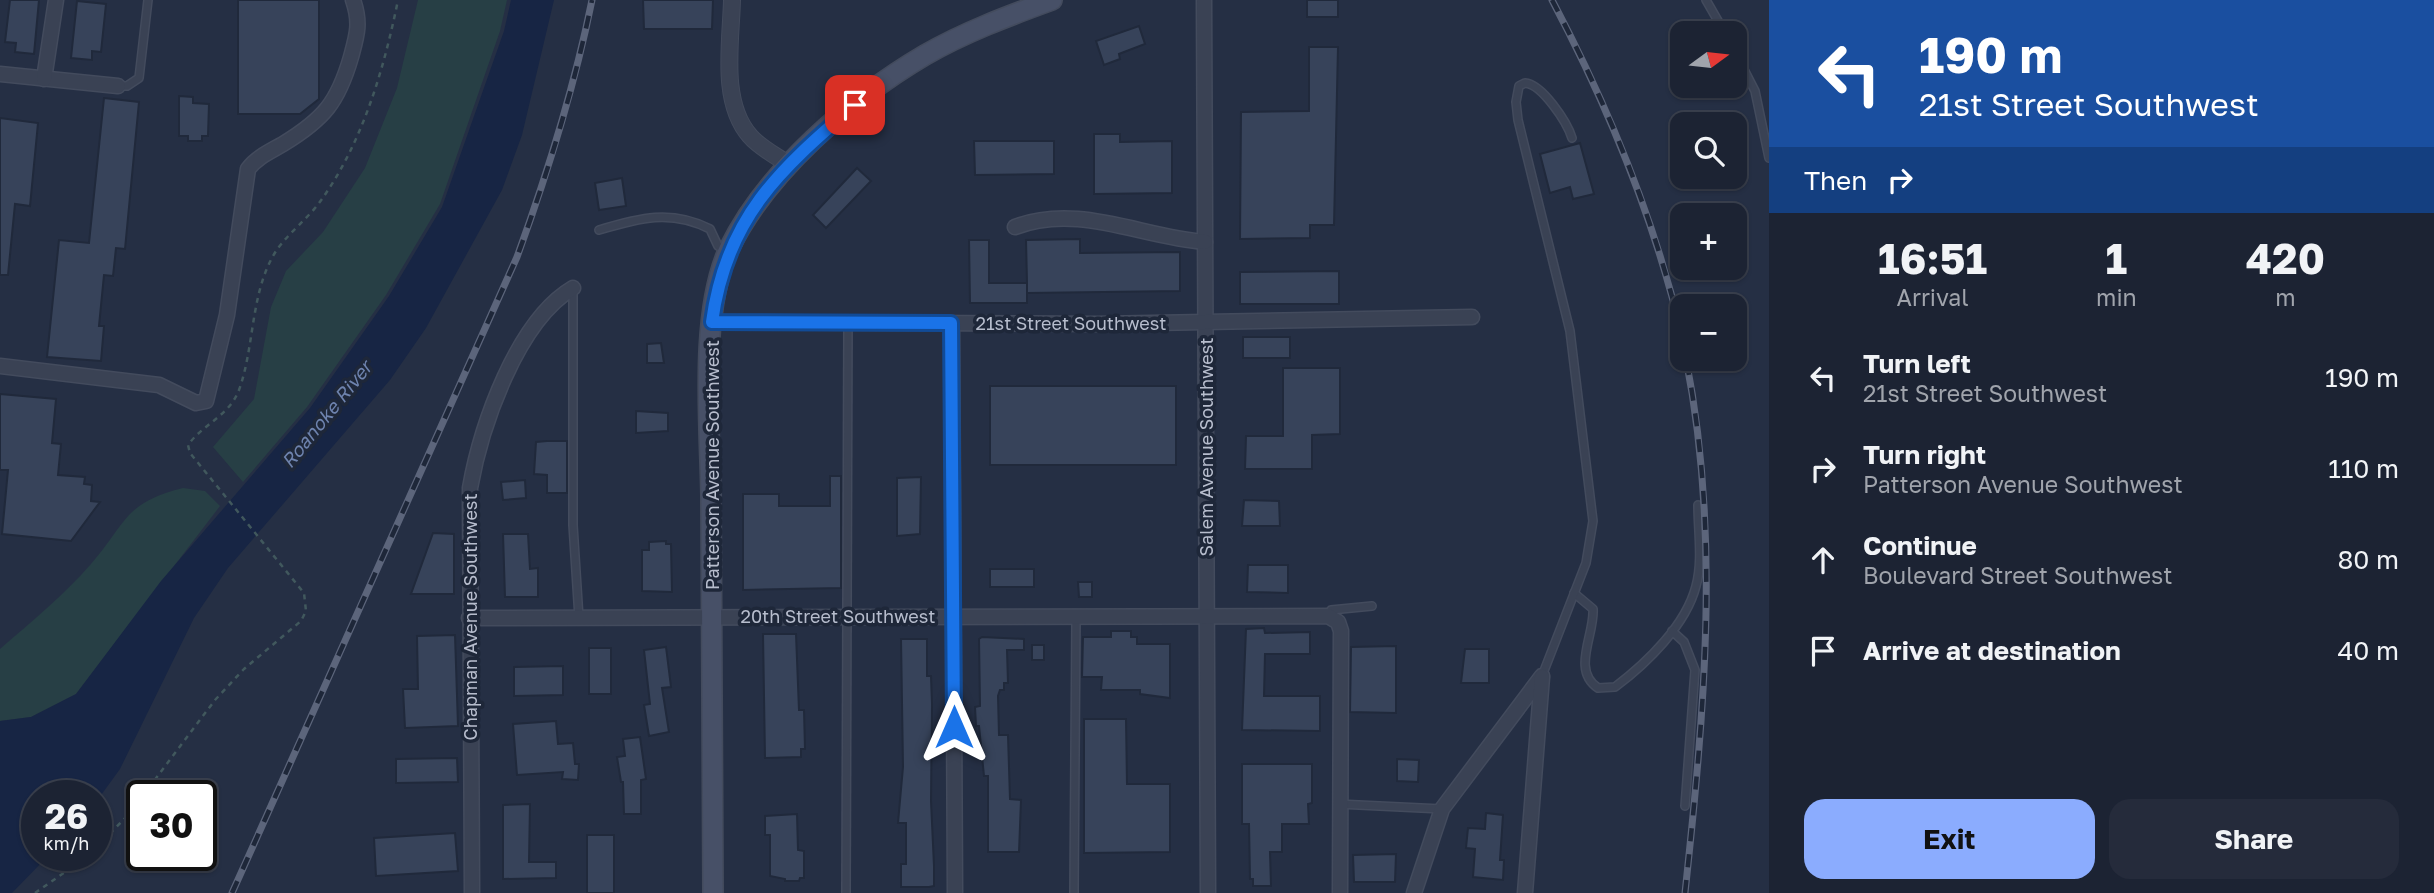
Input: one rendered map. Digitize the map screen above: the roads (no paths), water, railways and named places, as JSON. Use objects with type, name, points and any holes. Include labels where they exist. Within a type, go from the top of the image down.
[{"type":"main road","name":"Patterson Avenue Southwest","points":[[713,893],[712,322],[723,248],[789,165],[855,105],[923,56],[998,20],[1052,0]]},
{"type":"street","points":[[44,79],[56,0]]},
{"type":"street","points":[[0,366],[159,384],[196,403],[206,401],[227,315],[248,169],[254,162],[294,137],[337,98],[344,84],[360,25],[354,0]]},
{"type":"street","points":[[732,0],[731,85],[736,113],[750,137],[789,165]]},
{"type":"street","name":"Salem Avenue Southwest","points":[[1204,0],[1208,893]]},
{"type":"street","points":[[0,74],[118,86]]},
{"type":"street","points":[[1015,227],[1048,217],[1067,217],[1205,242]]},
{"type":"street","name":"Chapman Avenue Southwest","points":[[472,893],[470,488],[482,434],[534,322],[546,307],[573,288]]},
{"type":"street","name":"21st Street Southwest","points":[[712,322],[951,323],[1472,317]]},
{"type":"street","points":[[951,323],[955,893]]},
{"type":"street","points":[[1328,616],[1338,622],[1341,631],[1338,804],[1340,893]]},
{"type":"street","name":"20th Street Southwest","points":[[469,618],[1328,616]]},
{"type":"street","points":[[1414,893],[1442,809],[1542,676]]},
{"type":"street","points":[[1525,893],[1542,676]]},
{"type":"lane","points":[[118,86],[127,86],[139,78],[149,0]]},
{"type":"lane","points":[[1706,0],[1718,21]]},
{"type":"lane","points":[[1747,75],[1755,91],[1767,130],[1769,158]]},
{"type":"lane","points":[[1542,676],[1590,544],[1592,493],[1570,331],[1518,120],[1519,86],[1525,83],[1535,85],[1562,116],[1572,138]]},
{"type":"lane","points":[[599,230],[661,215],[681,218],[710,229],[723,248]]},
{"type":"lane","points":[[573,288],[573,524],[579,618]]},
{"type":"lane","points":[[846,893],[849,714],[846,616],[848,322]]},
{"type":"lane","points":[[1574,593],[1593,609],[1586,674],[1598,688],[1608,690],[1620,684],[1684,615],[1697,584],[1698,505]]},
{"type":"lane","name":"20th Street Southwest","points":[[1328,616],[1331,610],[1372,607]]},
{"type":"lane","points":[[1074,893],[1076,616]]},
{"type":"lane","points":[[1672,631],[1684,642],[1695,670],[1685,806]]},
{"type":"lane","points":[[1338,804],[1442,809]]},
{"type":"water","name":"Roanoke River","points":[[511,0],[554,0],[522,135],[502,190],[426,328],[390,380],[228,568],[194,618],[120,769],[112,780],[21,780],[21,871],[33,871],[12,893],[0,893],[0,721],[31,717],[76,694],[161,581],[310,408],[389,296],[442,207],[504,31]]},
{"type":"railway","points":[[232,893],[517,257],[559,130],[592,0]]},
{"type":"railway","points":[[1552,0],[1611,122],[1644,206],[1672,294]]},
{"type":"railway","points":[[1685,893],[1698,759],[1706,626],[1703,492],[1697,425],[1688,371]]}]
